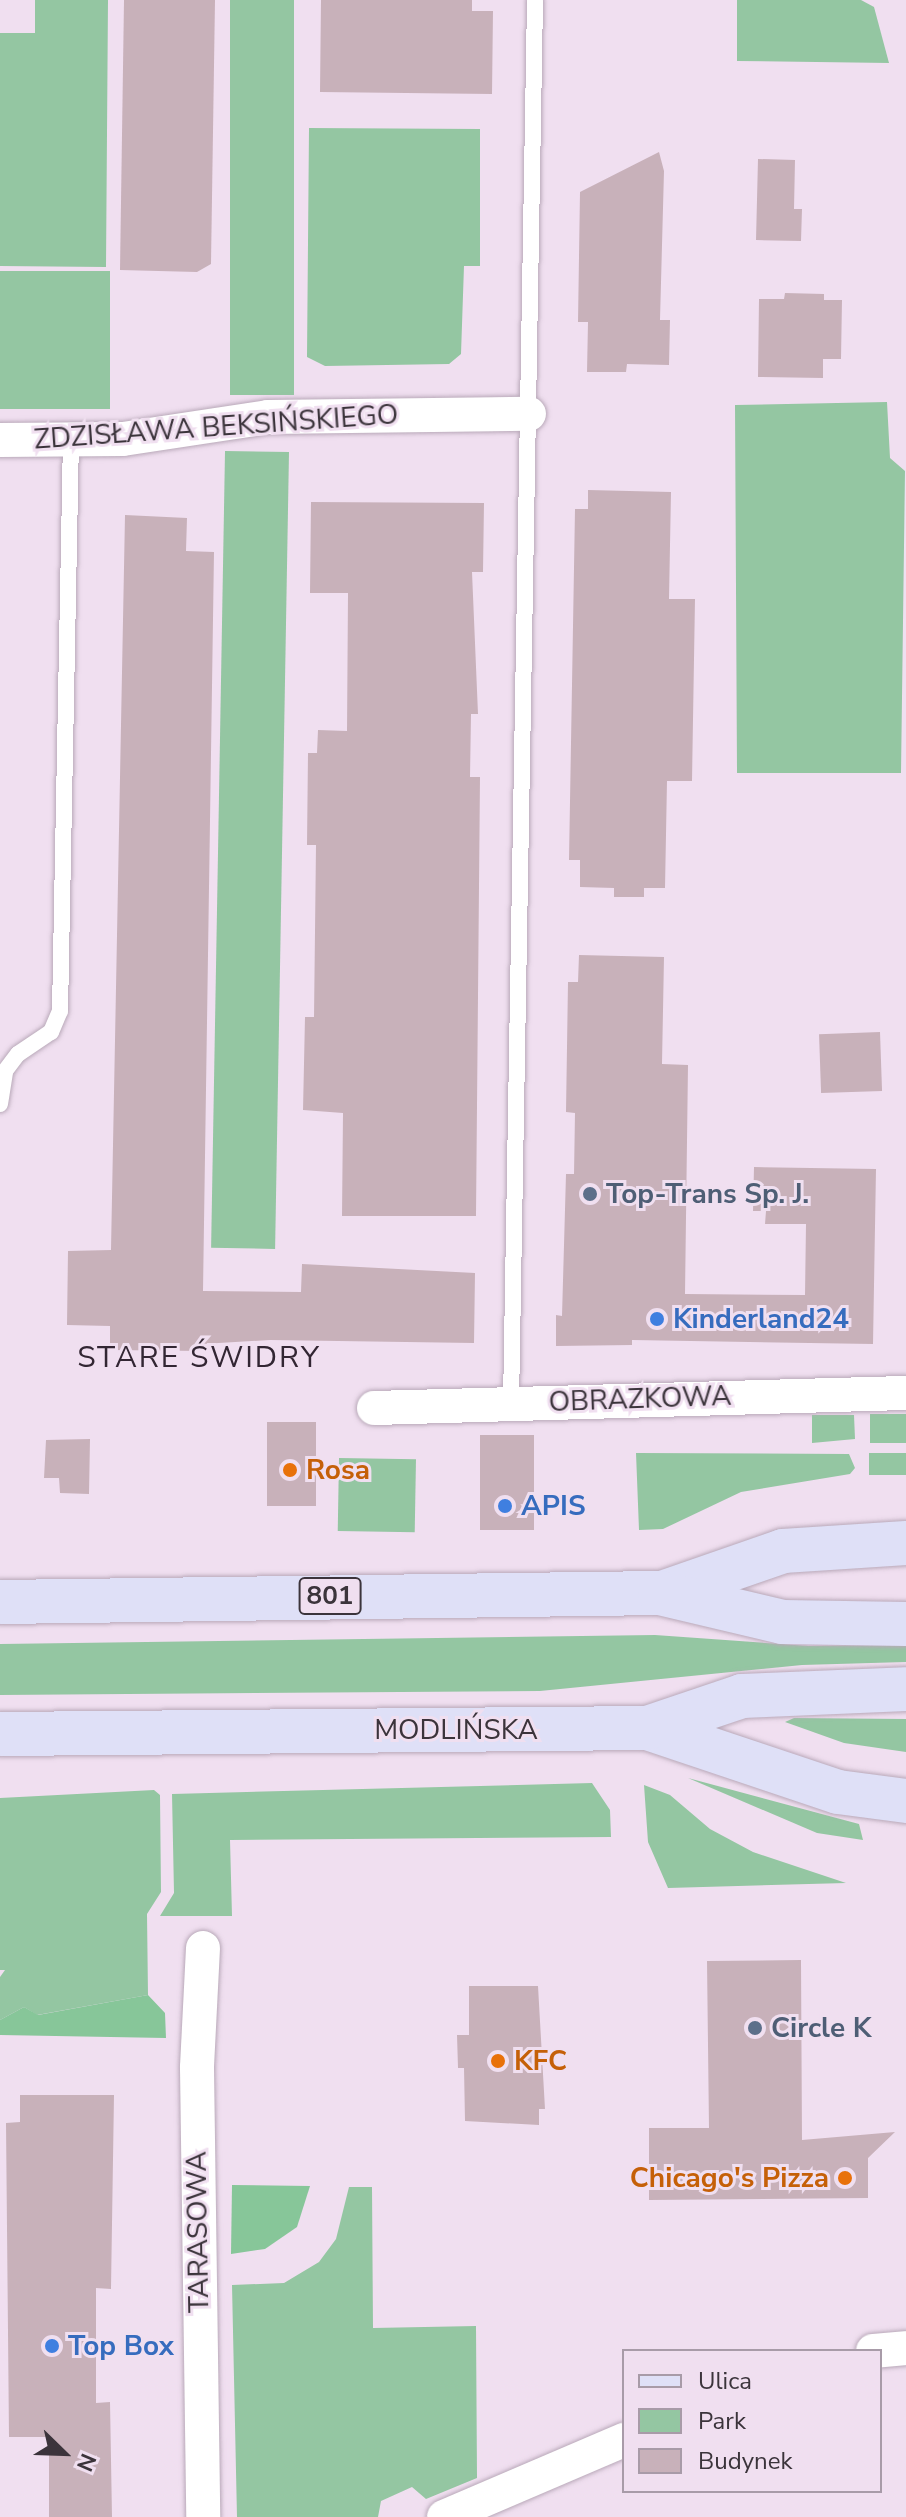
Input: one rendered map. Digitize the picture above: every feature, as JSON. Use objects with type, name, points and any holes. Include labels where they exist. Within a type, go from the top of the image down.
[{"type":"main road","points":[[660,1593],[783,1551],[906,1543]]},
{"type":"main road","name":"801","points":[[0,1602],[660,1593],[783,1622],[906,1624]]},
{"type":"main road","name":"MODLIŃSKA","points":[[0,1734],[647,1728],[742,1696],[906,1689]]},
{"type":"main road","points":[[647,1728],[838,1792],[906,1801]]},
{"type":"street","name":"ZDZISŁAWA BEKSIŃSKIEGO","points":[[0,440],[123,439],[268,417],[529,414]]},
{"type":"street","name":"OBRAZKOWA","points":[[374,1408],[906,1393]]},
{"type":"street","name":"TARASOWA","points":[[203,1948],[197,2176],[203,2517]]},
{"type":"street","points":[[882,2350],[906,2348]]},
{"type":"street","points":[[444,2517],[622,2441]]},
{"type":"lane","points":[[511,1404],[535,0]]},
{"type":"lane","points":[[0,1104],[5,1071],[18,1054],[51,1032],[60,1011],[71,439]]},
{"type":"green space","points":[[35,0],[108,0],[106,267],[0,266],[0,33],[35,33]]},
{"type":"green space","points":[[230,0],[294,0],[294,395],[230,395]]},
{"type":"green space","points":[[737,0],[861,0],[874,7],[889,63],[737,61]]},
{"type":"green space","points":[[309,128],[480,129],[480,266],[464,266],[461,354],[449,364],[325,366],[307,357]]},
{"type":"green space","points":[[0,271],[110,271],[110,409],[0,409]]},
{"type":"green space","points":[[887,402],[890,458],[905,471],[901,773],[737,773],[735,405]]},
{"type":"green space","points":[[225,451],[289,452],[275,1249],[211,1248]]},
{"type":"green space","points":[[870,1414],[906,1414],[906,1443],[870,1443]]},
{"type":"green space","points":[[812,1415],[854,1415],[855,1439],[812,1443]]},
{"type":"green space","points":[[636,1453],[849,1454],[855,1468],[850,1474],[741,1492],[663,1529],[639,1530]]},
{"type":"green space","points":[[869,1453],[906,1453],[906,1475],[869,1475]]},
{"type":"green space","points":[[339,1458],[416,1459],[415,1532],[338,1531]]},
{"type":"green space","points":[[655,1635],[809,1646],[906,1645],[906,1662],[802,1665],[540,1691],[0,1695],[0,1644]]},
{"type":"green space","points":[[794,1718],[906,1719],[906,1752],[844,1743],[785,1722]]},
{"type":"green space","points":[[688,1778],[859,1824],[863,1840],[817,1833]]},
{"type":"green space","points":[[592,1783],[610,1810],[611,1837],[230,1840],[232,1916],[160,1916],[174,1893],[172,1794]]},
{"type":"green space","points":[[644,1785],[670,1795],[710,1829],[753,1852],[846,1883],[668,1888],[648,1842]]},
{"type":"green space","points":[[154,1790],[160,1795],[161,1892],[147,1914],[148,1995],[37,2015],[24,2007],[0,2020],[0,1977],[5,1970],[0,1970],[0,1798]]},
{"type":"green space","points":[[148,1995],[165,2013],[166,2038],[0,2035],[0,2020],[24,2007],[38,2015]]},
{"type":"green space","points":[[232,2185],[310,2186],[297,2227],[265,2249],[231,2254]]},
{"type":"green space","points":[[349,2187],[372,2187],[373,2328],[476,2326],[477,2478],[426,2499],[412,2487],[381,2501],[378,2517],[237,2517],[232,2285],[284,2283],[319,2262],[336,2239]]},
{"type":"building","points":[[124,0],[215,0],[211,264],[197,272],[120,270]]},
{"type":"building","points":[[321,0],[472,0],[472,11],[493,11],[492,94],[320,92]]},
{"type":"building","points":[[659,152],[664,171],[660,320],[670,320],[669,365],[627,364],[626,372],[587,372],[588,322],[578,322],[580,192]]},
{"type":"building","points":[[758,159],[795,160],[794,209],[802,209],[801,241],[756,240]]},
{"type":"building","points":[[785,293],[824,294],[824,300],[842,300],[841,359],[823,359],[823,378],[758,377],[759,299],[784,299]]},
{"type":"building","points":[[588,490],[671,492],[669,599],[695,599],[692,781],[667,781],[665,888],[644,888],[644,897],[614,897],[614,888],[580,887],[580,860],[569,860],[575,509],[588,509]]},
{"type":"building","points":[[311,502],[484,503],[483,572],[472,572],[478,714],[471,714],[470,777],[480,777],[476,1216],[342,1216],[343,1113],[303,1110],[305,1017],[314,1017],[316,845],[307,845],[308,753],[317,753],[318,730],[347,731],[348,593],[310,593]]},
{"type":"building","points":[[125,515],[187,518],[186,551],[214,552],[203,1291],[301,1292],[302,1264],[475,1273],[474,1343],[270,1340],[202,1344],[202,1351],[110,1350],[110,1326],[67,1325],[68,1251],[111,1250]]},
{"type":"building","points":[[579,955],[664,957],[662,1064],[688,1065],[685,1294],[805,1295],[806,1224],[765,1224],[766,1211],[753,1211],[754,1167],[876,1169],[873,1344],[632,1340],[632,1345],[556,1346],[556,1315],[562,1316],[566,1174],[574,1174],[575,1113],[566,1112],[568,982],[578,982]]},
{"type":"building","points":[[880,1032],[882,1091],[821,1093],[819,1034]]},
{"type":"building","points":[[267,1422],[316,1422],[316,1506],[267,1506]]},
{"type":"building","points":[[480,1435],[534,1435],[534,1530],[480,1530]]},
{"type":"building","points":[[90,1439],[89,1494],[60,1493],[59,1478],[44,1478],[46,1440]]},
{"type":"building","points":[[801,1960],[802,2140],[895,2132],[868,2158],[868,2198],[649,2200],[649,2128],[709,2128],[707,1961]]},
{"type":"building","name":"KFC","points":[[469,1986],[538,1986],[545,2109],[539,2109],[539,2125],[465,2121],[464,2068],[458,2068],[457,2035],[469,2035]]},
{"type":"building","name":"Top Box","points":[[20,2095],[114,2095],[111,2289],[96,2288],[96,2403],[110,2402],[112,2517],[49,2517],[49,2437],[9,2437],[6,2123],[20,2122]]},
{"type":"place","name":"Top-Trans Sp. J.","points":[[590,1194]]},
{"type":"place","name":"Kinderland24","points":[[657,1319]]},
{"type":"place","name":"Rosa","points":[[290,1470]]},
{"type":"place","name":"APIS","points":[[505,1506]]},
{"type":"place","name":"Circle K","points":[[755,2028]]},
{"type":"place","name":"KFC","points":[[498,2061]]},
{"type":"place","name":"Chicago's Pizza","points":[[845,2178]]},
{"type":"place","name":"Top Box","points":[[52,2346]]},
{"type":"district","name":"STARE ŚWIDRY","points":[[199,1358]]}]
